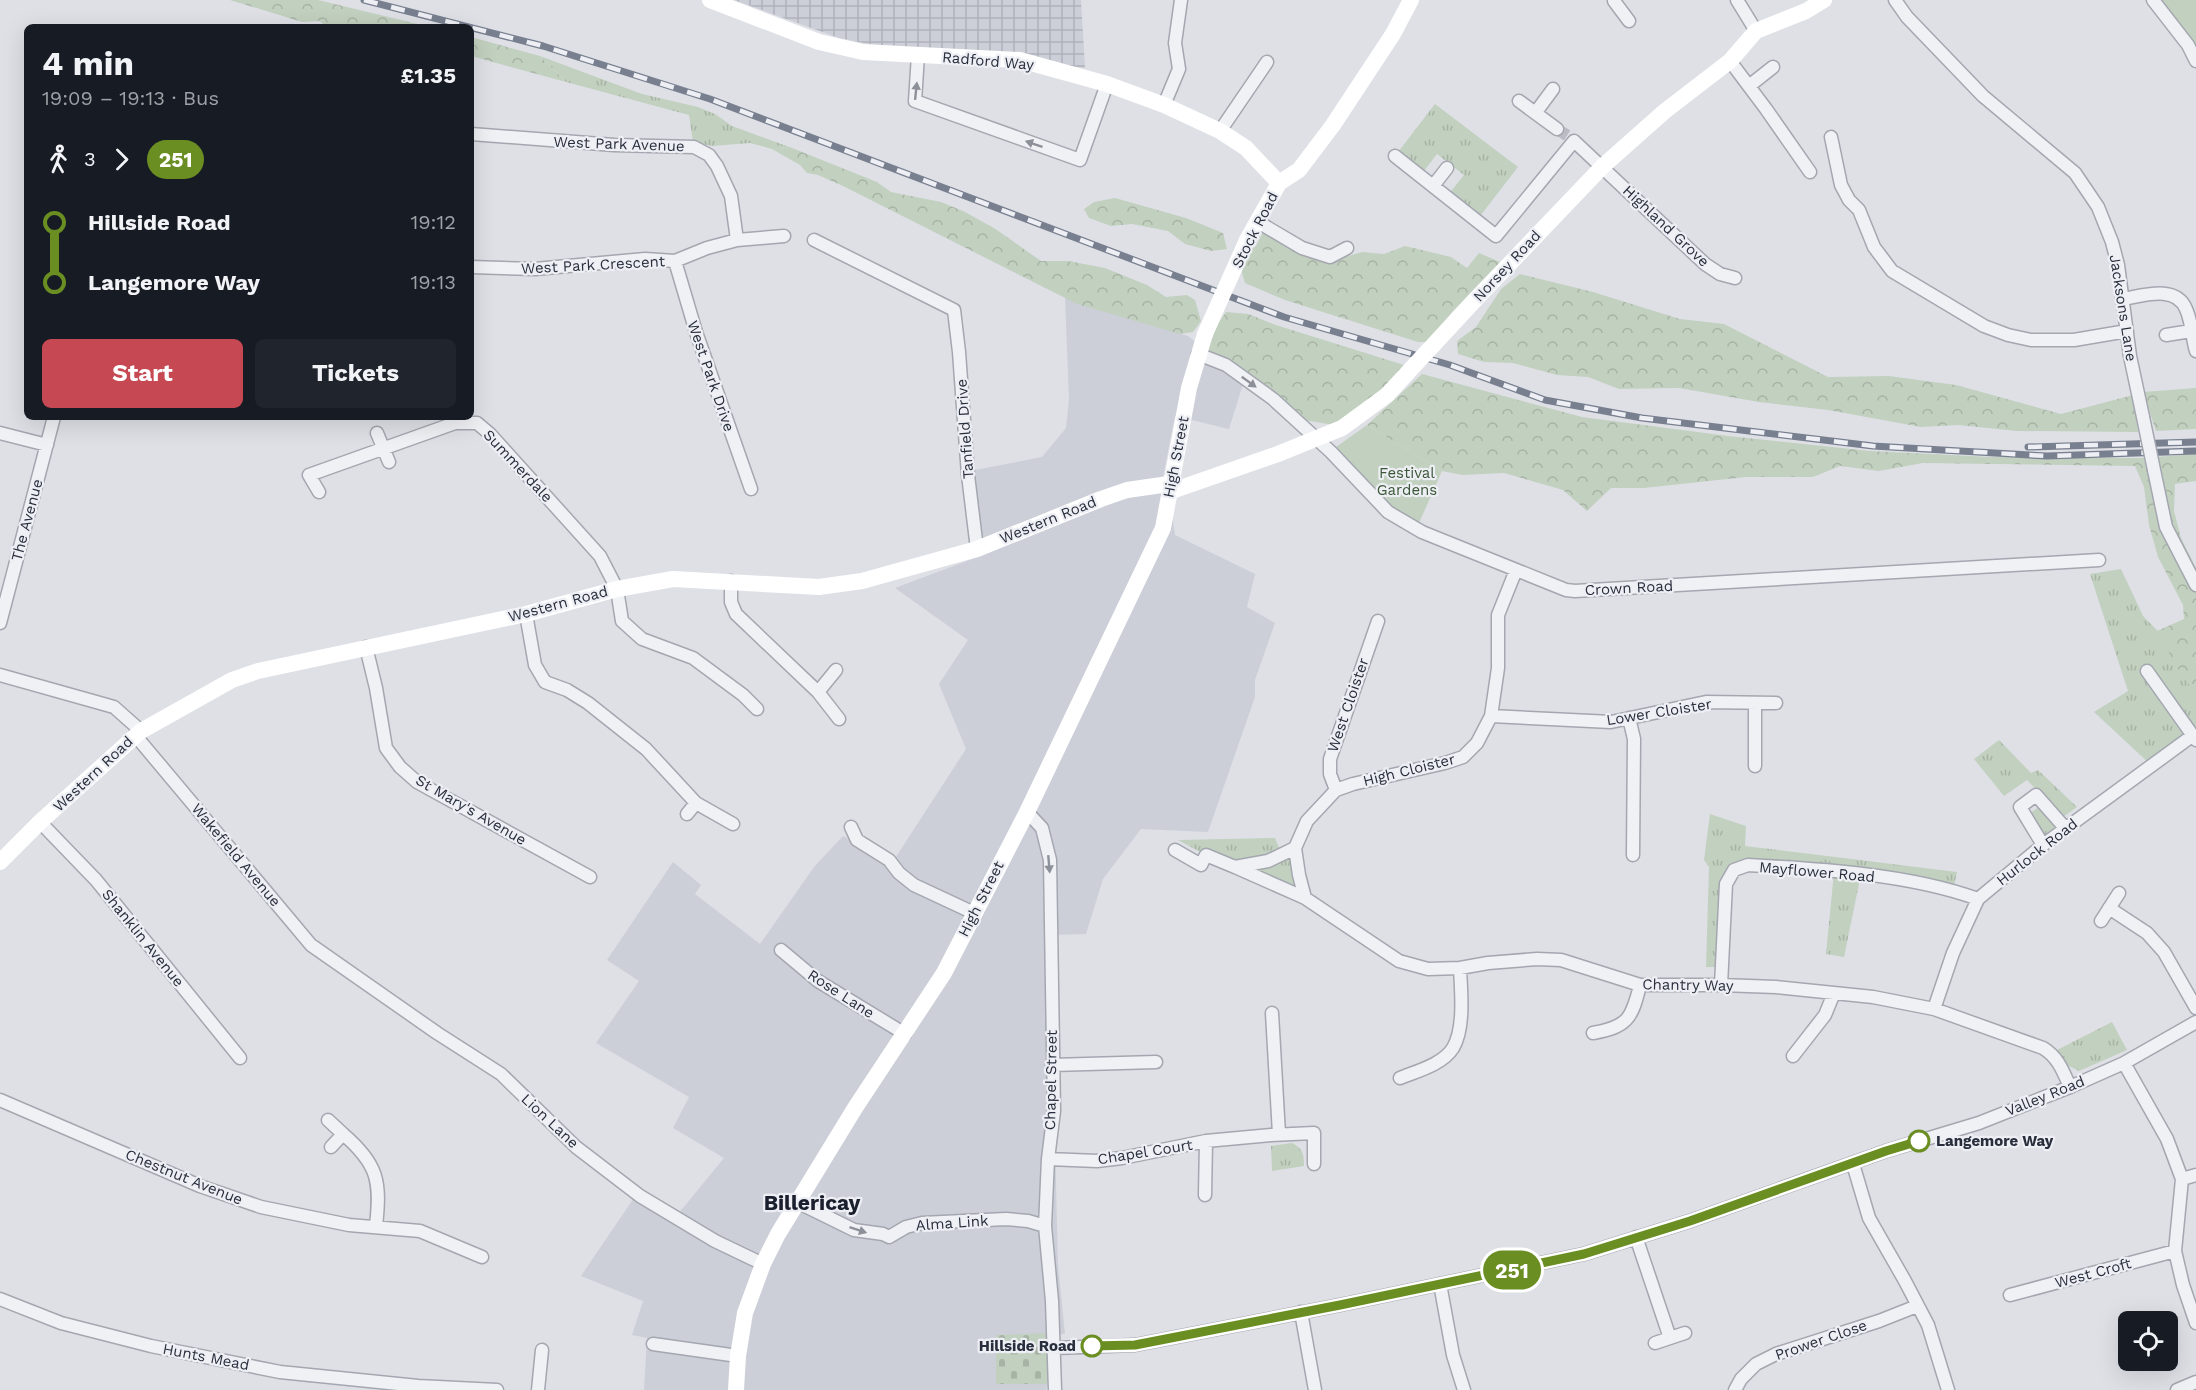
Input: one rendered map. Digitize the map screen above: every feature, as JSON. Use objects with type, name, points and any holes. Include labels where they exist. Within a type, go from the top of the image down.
[{"type":"street","name":"Radford Way","points":[[710,0],[819,42],[863,52],[1020,60],[1107,84],[1164,105],[1220,132],[1246,148],[1279,183]]},
{"type":"street","points":[[1164,105],[1179,69],[1175,43],[1181,0]]},
{"type":"street","name":"Stock Road","points":[[1189,388],[1205,334],[1247,240],[1279,183],[1299,170],[1333,125],[1393,34],[1411,0]]},
{"type":"street","points":[[1615,0],[1629,21]]},
{"type":"street","points":[[1737,0],[1755,31]]},
{"type":"street","name":"Norsey Road","points":[[1169,488],[1278,454],[1342,428],[1387,395],[1603,166],[1665,111],[1730,61],[1755,31],[1806,11],[1824,0]]},
{"type":"street","name":"Jacksons Lane","points":[[1895,0],[1907,17],[1983,96],[2075,173],[2098,207],[2112,242],[2118,265],[2130,356],[2166,527],[2196,585]]},
{"type":"street","points":[[2153,0],[2192,43],[2196,61]]},
{"type":"street","points":[[918,55],[915,101],[1080,160],[1107,84]]},
{"type":"street","points":[[1730,61],[1767,109],[1810,172]]},
{"type":"street","points":[[1220,132],[1267,62]]},
{"type":"street","points":[[1749,86],[1773,67]]},
{"type":"street","points":[[1536,112],[1553,89]]},
{"type":"street","name":"Highland Grove","points":[[1519,101],[1566,135],[1603,166],[1705,264],[1720,273],[1735,278]]},
{"type":"street","name":"West Park Avenue","points":[[474,134],[614,145],[694,147],[709,155],[717,166],[731,196],[737,240]]},
{"type":"street","points":[[1395,156],[1496,236],[1566,135]]},
{"type":"street","points":[[1831,137],[1841,184],[1849,200],[1859,210],[1874,247],[1892,271],[1984,326],[2008,335],[2031,340],[2074,340],[2127,331]]},
{"type":"street","points":[[1433,186],[1447,168]]},
{"type":"street","points":[[1258,222],[1302,249],[1330,257],[1347,248]]},
{"type":"street","name":"West Park Crescent","points":[[474,267],[535,269],[645,259],[675,261],[737,240],[784,236]]},
{"type":"street","name":"Tanfield Drive","points":[[814,240],[954,310],[968,475],[977,549]]},
{"type":"street","name":"West Park Drive","points":[[675,261],[696,332],[751,489]]},
{"type":"street","points":[[2122,299],[2162,293],[2172,296],[2186,307],[2196,351]]},
{"type":"street","points":[[2166,335],[2191,331]]},
{"type":"street","name":"Crown Road","points":[[1198,354],[1226,366],[1273,399],[1331,452],[1388,512],[1422,532],[1566,590],[2099,560]]},
{"type":"street","name":"High Street","points":[[736,1390],[738,1356],[745,1313],[763,1264],[778,1234],[855,1108],[944,973],[1026,812],[1163,528],[1189,388]]},
{"type":"street","name":"The Avenue","points":[[0,623],[53,420]]},
{"type":"street","name":"Summerdale","points":[[319,492],[307,470],[383,448],[455,423],[477,423],[490,434],[600,556],[617,589],[622,621],[642,639],[693,658],[741,700],[757,709]]},
{"type":"street","points":[[0,433],[47,445]]},
{"type":"street","points":[[377,433],[389,462]]},
{"type":"street","name":"Western Road","points":[[0,862],[40,822],[138,733],[232,680],[258,671],[526,614],[617,589],[673,579],[819,587],[862,581],[977,549],[1127,490],[1169,488]]},
{"type":"street","name":"High Cloister","points":[[1336,790],[1463,757],[1476,743],[1491,716],[1498,668],[1498,615],[1516,570]]},
{"type":"street","points":[[731,581],[731,602],[736,614],[818,692],[839,719]]},
{"type":"street","points":[[526,614],[535,666],[545,682],[567,690],[588,704],[646,749],[696,803],[733,824]]},
{"type":"street","name":"West Cloister","points":[[1336,790],[1330,774],[1330,759],[1378,621]]},
{"type":"street","name":"St Mary's Avenue","points":[[366,647],[376,688],[386,748],[400,767],[417,782],[591,877]]},
{"type":"street","points":[[818,692],[836,670]]},
{"type":"street","points":[[2147,671],[2194,738]]},
{"type":"street","name":"Wakefield Avenue","points":[[0,675],[114,707],[138,733],[312,945],[344,967]]},
{"type":"street","name":"Lower Cloister","points":[[1491,716],[1602,722],[1706,702],[1776,703]]},
{"type":"street","points":[[1755,703],[1755,766]]},
{"type":"street","points":[[1629,718],[1634,739],[1633,855]]},
{"type":"street","name":"Hurlock Road","points":[[1934,1009],[1953,953],[1978,899],[2043,844],[2194,738]]},
{"type":"street","points":[[1305,898],[1294,848],[1307,821],[1336,790]]},
{"type":"street","points":[[2043,844],[2019,807],[2030,798],[2036,795],[2066,829]]},
{"type":"street","points":[[687,813],[696,803]]},
{"type":"street","name":"Chapel Street","points":[[1026,812],[1042,828],[1050,860],[1054,1112],[1048,1159],[1045,1226],[1055,1348],[1055,1390]]},
{"type":"street","name":"Shanklin Avenue","points":[[40,822],[96,880],[240,1058]]},
{"type":"street","points":[[851,827],[856,840],[889,860],[914,885],[974,913]]},
{"type":"street","points":[[1235,867],[1268,861],[1294,848]]},
{"type":"street","name":"Chantry Way","points":[[1175,850],[1201,865],[1206,855],[1305,898],[1399,961],[1428,969],[1460,968],[1488,963],[1561,960],[1640,985],[1776,987],[1885,999],[1934,1009],[2043,1048],[2052,1053],[2060,1064],[2070,1087]]},
{"type":"street","name":"Mayflower Road","points":[[1721,985],[1726,884],[1734,870],[1748,865],[1860,874],[1941,887],[1978,899]]},
{"type":"street","points":[[2101,921],[2119,893]]},
{"type":"street","points":[[2109,909],[2147,933],[2164,952],[2196,1008]]},
{"type":"street","name":"Rose Lane","points":[[781,950],[818,981],[904,1034]]},
{"type":"street","name":"Lion Lane","points":[[344,967],[437,1033],[501,1074],[576,1147],[640,1196],[715,1241],[763,1264]]},
{"type":"street","points":[[1400,1078],[1440,1060],[1453,1048],[1461,1012],[1460,968]]},
{"type":"street","points":[[1593,1033],[1614,1029],[1625,1022],[1636,1003],[1640,985]]},
{"type":"street","points":[[1793,1056],[1825,1015],[1834,993]]},
{"type":"street","points":[[1272,1013],[1279,1134]]},
{"type":"street","name":"Valley Road","points":[[1853,1164],[1886,1151],[1979,1123],[2070,1087],[2124,1063],[2196,1023]]},
{"type":"street","points":[[1052,1065],[1156,1062]]},
{"type":"street","points":[[2124,1063],[2167,1139],[2182,1179],[2175,1251],[2183,1285],[2196,1323]]},
{"type":"street","name":"Chestnut Avenue","points":[[0,1100],[200,1186],[261,1207],[339,1223],[420,1232],[482,1257]]},
{"type":"street","points":[[328,1120],[363,1151],[374,1172],[380,1195],[375,1226]]},
{"type":"street","name":"Chapel Court","points":[[1048,1159],[1097,1161],[1206,1141],[1314,1133],[1314,1164]]},
{"type":"street","points":[[331,1147],[343,1134]]},
{"type":"street","name":"Chapel Court","points":[[1205,1195],[1206,1141]]},
{"type":"street","points":[[1055,1348],[1135,1345],[1574,1256],[1682,1224],[1853,1164],[1869,1218],[1935,1344],[1948,1390]]},
{"type":"street","points":[[2182,1179],[2196,1175]]},
{"type":"street","name":"Alma Link","points":[[797,1202],[855,1230],[889,1237],[906,1227],[922,1223],[982,1220],[1028,1221],[1045,1226]]},
{"type":"street","points":[[1636,1238],[1670,1338]]},
{"type":"street","name":"West Croft","points":[[2010,1295],[2175,1251]]},
{"type":"street","points":[[1440,1284],[1453,1355],[1464,1390]]},
{"type":"street","name":"Hunts Mead","points":[[0,1299],[62,1323],[151,1346],[280,1372],[418,1388],[497,1390]]},
{"type":"street","name":"Prower Close","points":[[1735,1390],[1741,1379],[1756,1364],[1776,1354],[1879,1321],[1917,1306]]},
{"type":"street","points":[[1301,1312],[1315,1390]]},
{"type":"street","points":[[1655,1343],[1685,1333]]},
{"type":"street","points":[[653,1344],[738,1356]]},
{"type":"street","points":[[538,1390],[543,1350]]},
{"type":"street","points":[[2177,1390],[2196,1382]]},
{"type":"shaded area","points":[[734,0],[1081,0],[1085,68],[1020,60],[923,55],[839,38]]},
{"type":"shaded area","points":[[1065,297],[1188,336],[1244,381],[1229,429],[1175,416],[1161,487],[1169,492],[1175,535],[1255,574],[1247,607],[1275,623],[1255,680],[1255,697],[1208,832],[1141,829],[1103,879],[1086,934],[1050,935],[1058,1265],[1065,1334],[997,1335],[996,1383],[1047,1384],[1046,1390],[644,1390],[647,1338],[632,1335],[643,1301],[581,1276],[640,1189],[678,1214],[724,1158],[673,1128],[689,1097],[596,1043],[639,981],[607,960],[673,862],[701,885],[695,894],[760,944],[814,867],[843,836],[892,863],[966,749],[939,684],[968,640],[895,588],[983,555],[975,470],[1042,457],[1066,428],[1069,399]]},
{"type":"green space","points":[[230,0],[318,0],[418,24],[323,24],[320,21],[302,22]]},
{"type":"green space","points":[[2158,0],[2196,0],[2196,53],[2173,15]]},
{"type":"green space","points":[[474,38],[540,56],[566,82],[474,57]]},
{"type":"green space","points":[[540,56],[642,94],[698,107],[715,114],[732,126],[792,148],[772,149],[750,143],[712,146],[693,142],[689,115],[566,82]]},
{"type":"green space","points":[[1435,104],[1518,167],[1477,220],[1447,196],[1464,175],[1437,154],[1420,176],[1395,156]]},
{"type":"green space","points":[[792,148],[877,182],[891,192],[941,202],[963,211],[994,228],[1041,261],[1068,261],[1105,268],[1147,285],[1166,297],[1187,295],[1195,300],[1201,321],[1193,332],[1180,334],[1077,304],[843,186],[818,175],[807,173],[800,165],[772,149]]},
{"type":"green space","points":[[1115,198],[1186,218],[1223,233],[1227,249],[1211,251],[1185,244],[1168,231],[1132,224],[1111,226],[1089,218],[1084,209],[1094,202]]},
{"type":"green space","points":[[1266,226],[1302,248],[1345,257],[1362,252],[1384,254],[1405,246],[1451,257],[1467,268],[1479,253],[1500,262],[1452,312],[1428,342],[1418,342],[1285,300],[1245,283],[1240,266],[1244,253],[1256,246]]},
{"type":"green space","points":[[1520,274],[1593,292],[1680,319],[1724,324],[1828,377],[1889,376],[1956,385],[2061,414],[2133,395],[2138,432],[2017,431],[1958,425],[1921,427],[1828,410],[1759,402],[1679,388],[1619,389],[1588,377],[1557,375],[1513,363],[1484,362],[1458,354],[1457,341],[1476,327],[1501,289]]},
{"type":"green space","points":[[1226,312],[1248,314],[1404,365],[1380,400],[1340,426],[1304,420],[1204,349]]},
{"type":"green space","points":[[1422,374],[1582,417],[1728,436],[1870,451],[1991,457],[2144,458],[2151,486],[2160,485],[2155,457],[2196,454],[2196,481],[2175,484],[2174,511],[2181,538],[2196,568],[2196,693],[2182,676],[2157,631],[2184,619],[2183,605],[2158,557],[2149,525],[2144,487],[2135,466],[1923,463],[1879,471],[1840,466],[1813,477],[1746,477],[1644,488],[1611,488],[1587,511],[1563,490],[1504,473],[1462,475],[1442,471],[1367,425]]},
{"type":"green space","points":[[2196,388],[2196,429],[2156,431],[2143,392]]},
{"type":"green space","name":"Festival Gardens","points":[[1367,425],[1442,471],[1419,523],[1397,511],[1336,447]]},
{"type":"green space","points":[[2121,569],[2143,616],[2196,670],[2196,740],[2151,765],[2094,712],[2128,691],[2090,574]]},
{"type":"green space","points":[[1999,740],[2031,773],[2038,770],[2077,807],[2063,817],[2027,780],[2004,796],[1974,759]]},
{"type":"green space","points":[[2043,804],[2066,829],[2043,845],[2026,816]]},
{"type":"green space","points":[[1710,814],[1746,826],[1745,846],[1957,872],[1953,890],[1861,874],[1844,957],[1826,954],[1834,872],[1748,865],[1726,884],[1721,967],[1706,967],[1709,867],[1704,860]]},
{"type":"green space","points":[[1275,838],[1282,855],[1295,848],[1305,898],[1206,855],[1178,840]]},
{"type":"green space","points":[[2112,1022],[2127,1050],[2079,1071],[2067,1065],[2057,1050]]},
{"type":"green space","points":[[1292,1143],[1302,1152],[1304,1166],[1272,1171],[1271,1146]]},
{"type":"green space","points":[[1047,1333],[1047,1384],[996,1384],[996,1335]]},
{"type":"tunnel","points":[[1557,129],[1568,136]]},
{"type":"railway","points":[[364,0],[457,24]]},
{"type":"railway","points":[[474,28],[543,46],[710,99],[1284,317],[1450,365],[1545,400],[1642,418],[1873,446],[2047,456],[2196,451]]},
{"type":"railway","points":[[2028,447],[2196,442]]},
{"type":"bus line","name":"251","points":[[1092,1346],[1135,1345],[1534,1266],[1584,1254],[1690,1221],[1919,1141]]},
{"type":"place","name":"Langemore Way","points":[[1919,1141]]},
{"type":"place","name":"Hillside Road","points":[[1092,1346]]},
{"type":"district","name":"Billericay","points":[[812,1203]]}]
